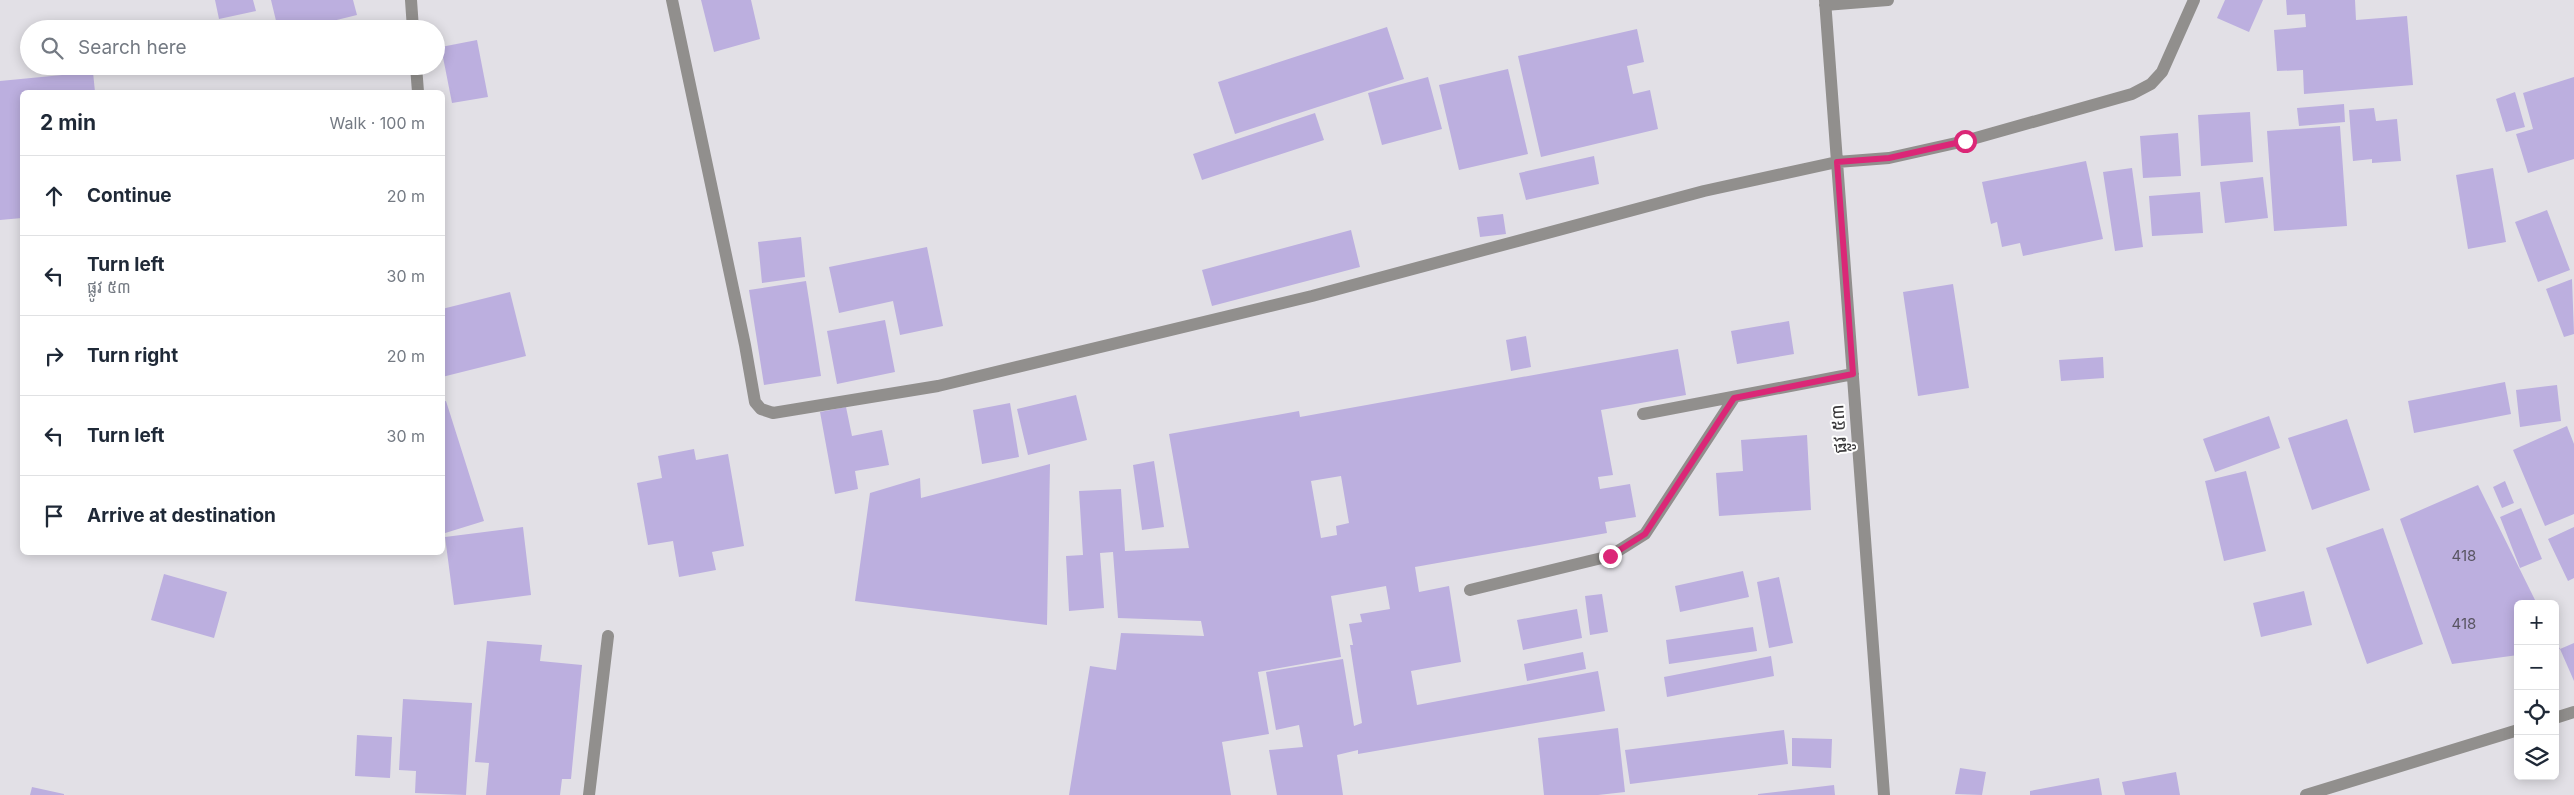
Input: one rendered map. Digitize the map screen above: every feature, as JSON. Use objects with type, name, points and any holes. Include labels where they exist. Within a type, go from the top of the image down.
[{"type":"street","points":[[411,0],[412,20]]},
{"type":"street","points":[[672,0],[745,345],[755,402],[761,409],[773,413],[947,384],[1312,296],[1704,191],[1837,162],[1889,158],[1965,141],[2132,94],[2152,84],[2162,72],[2194,0]]},
{"type":"street","points":[[1825,2],[1888,0]]},
{"type":"street","name":"ផ្លូវ ៥៣","points":[[1825,2],[1884,795]]},
{"type":"street","points":[[417,75],[418,90]]},
{"type":"street","points":[[1643,414],[1853,374]]},
{"type":"street","points":[[1470,590],[1610,556],[1645,534],[1734,398]]},
{"type":"street","points":[[589,795],[608,636]]},
{"type":"street","points":[[2559,717],[2574,712]]},
{"type":"street","points":[[2306,795],[2514,731]]},
{"type":"building","points":[[215,0],[253,0],[256,11],[219,19]]},
{"type":"building","points":[[271,0],[353,0],[357,15],[337,20],[276,20]]},
{"type":"building","points":[[701,0],[751,0],[760,39],[714,52]]},
{"type":"building","points":[[2225,0],[2263,0],[2249,32],[2217,18]]},
{"type":"building","points":[[2286,0],[2355,0],[2356,20],[2407,16],[2413,85],[2304,94],[2303,70],[2277,71],[2274,30],[2306,27],[2305,14],[2287,15]]},
{"type":"building","points":[[1387,27],[1404,79],[1235,134],[1218,82]]},
{"type":"building","points":[[1637,29],[1644,62],[1627,66],[1633,94],[1650,90],[1658,129],[1541,157],[1518,56]]},
{"type":"building","points":[[477,40],[488,97],[452,103],[445,67],[445,46]]},
{"type":"building","points":[[1508,69],[1528,154],[1459,170],[1439,85]]},
{"type":"building","points":[[62,75],[93,75],[95,90],[20,90],[20,218],[0,220],[0,81]]},
{"type":"building","points":[[1428,77],[1442,129],[1382,145],[1368,93]]},
{"type":"building","points":[[2574,77],[2574,159],[2528,173],[2516,134],[2533,129],[2523,93]]},
{"type":"building","points":[[2515,92],[2525,127],[2506,132],[2496,99]]},
{"type":"building","points":[[2344,104],[2345,122],[2299,126],[2297,108]]},
{"type":"building","points":[[2374,108],[2376,121],[2397,119],[2401,161],[2372,163],[2372,159],[2353,161],[2349,110]]},
{"type":"building","points":[[2250,112],[2253,162],[2201,166],[2198,115]]},
{"type":"building","points":[[1315,113],[1324,140],[1202,180],[1193,154]]},
{"type":"building","points":[[2340,126],[2347,226],[2274,231],[2267,131]]},
{"type":"building","points":[[2178,133],[2181,176],[2143,178],[2140,136]]},
{"type":"building","points":[[1594,156],[1599,184],[1526,200],[1519,173]]},
{"type":"building","points":[[2086,161],[2103,239],[2023,256],[2020,243],[2002,247],[1997,222],[1991,224],[1982,182]]},
{"type":"building","points":[[2132,168],[2143,247],[2115,251],[2103,172]]},
{"type":"building","points":[[2493,168],[2506,242],[2468,249],[2456,175]]},
{"type":"building","points":[[2263,177],[2268,218],[2225,223],[2220,182]]},
{"type":"building","points":[[2200,192],[2203,233],[2152,236],[2149,196]]},
{"type":"building","points":[[2547,210],[2570,270],[2538,282],[2515,222]]},
{"type":"building","points":[[1503,214],[1506,234],[1480,237],[1477,217]]},
{"type":"building","points":[[1351,230],[1360,267],[1212,306],[1202,270]]},
{"type":"building","points":[[801,237],[805,277],[762,283],[758,242]]},
{"type":"building","points":[[927,247],[943,326],[900,335],[893,301],[839,313],[829,267]]},
{"type":"building","points":[[2572,279],[2574,334],[2564,337],[2546,289]]},
{"type":"building","points":[[806,281],[821,376],[764,385],[749,290]]},
{"type":"building","points":[[1953,284],[1969,388],[1918,396],[1903,292]]},
{"type":"building","points":[[510,292],[526,356],[445,376],[445,308]]},
{"type":"building","points":[[885,320],[895,372],[837,384],[827,331]]},
{"type":"building","points":[[1789,321],[1794,354],[1737,364],[1731,331]]},
{"type":"building","points":[[1526,336],[1531,367],[1511,371],[1506,340]]},
{"type":"building","points":[[1678,349],[1686,395],[1601,410],[1613,475],[1598,477],[1600,489],[1630,484],[1636,517],[1605,522],[1607,533],[1415,567],[1419,592],[1449,586],[1461,662],[1411,671],[1417,705],[1598,671],[1605,711],[1358,754],[1358,750],[1337,755],[1343,795],[1277,795],[1269,750],[1303,747],[1299,725],[1276,730],[1266,672],[1343,659],[1354,726],[1362,723],[1350,645],[1353,645],[1349,624],[1362,622],[1360,614],[1390,609],[1386,586],[1331,596],[1341,657],[1258,672],[1269,734],[1222,742],[1231,795],[1069,795],[1090,666],[1116,670],[1121,633],[1204,636],[1201,621],[1118,618],[1113,552],[1100,553],[1104,608],[1069,611],[1066,556],[1083,555],[1079,491],[1121,489],[1125,551],[1189,548],[1169,434],[1299,411],[1300,417]],"holes":[[[1341,476],[1349,523],[1336,526],[1337,535],[1321,538],[1311,481]]]},
{"type":"building","points":[[2103,357],[2104,378],[2061,381],[2059,360]]},
{"type":"building","points":[[2505,382],[2511,414],[2414,433],[2408,401]]},
{"type":"building","points":[[2557,385],[2561,421],[2520,427],[2516,390]]},
{"type":"building","points":[[1076,395],[1087,440],[1028,455],[1017,409]]},
{"type":"building","points":[[445,401],[484,521],[445,533]]},
{"type":"building","points":[[1010,403],[1019,457],[982,464],[973,410]]},
{"type":"building","points":[[846,407],[852,436],[882,430],[889,465],[855,471],[858,489],[835,494],[820,412]]},
{"type":"building","points":[[2269,416],[2280,448],[2215,472],[2203,439]]},
{"type":"building","points":[[2347,419],[2370,490],[2312,510],[2288,438]]},
{"type":"building","points":[[2567,426],[2574,444],[2574,514],[2545,526],[2513,450]]},
{"type":"building","points":[[1807,435],[1811,510],[1719,516],[1716,473],[1743,471],[1741,440]]},
{"type":"building","points":[[694,449],[696,460],[728,454],[744,546],[712,552],[716,570],[679,577],[673,541],[648,545],[637,483],[662,478],[658,456]]},
{"type":"building","points":[[1154,461],[1164,527],[1142,530],[1133,465]]},
{"type":"building","points":[[1050,464],[1047,625],[855,601],[870,493],[920,478],[921,498]]},
{"type":"building","points":[[2246,471],[2266,551],[2224,561],[2205,481]]},
{"type":"building","points":[[2505,481],[2514,503],[2502,508],[2493,487]]},
{"type":"building","points":[[2478,485],[2535,600],[2514,600],[2514,656],[2452,664],[2400,519]]},
{"type":"building","points":[[2521,508],[2542,559],[2520,568],[2500,517]]},
{"type":"building","points":[[523,527],[531,595],[454,605],[445,537]]},
{"type":"building","points":[[2574,527],[2574,578],[2568,581],[2548,539]]},
{"type":"building","points":[[2383,528],[2423,644],[2367,664],[2326,548]]},
{"type":"building","points":[[1743,571],[1749,597],[1680,612],[1675,586]]},
{"type":"building","points":[[164,574],[227,592],[214,638],[151,620]]},
{"type":"building","points":[[1779,577],[1793,643],[1769,648],[1757,582]]},
{"type":"building","points":[[2304,591],[2312,625],[2261,637],[2253,603]]},
{"type":"building","points":[[1602,594],[1608,632],[1590,635],[1585,596]]},
{"type":"building","points":[[1577,609],[1582,638],[1523,650],[1517,620]]},
{"type":"building","points":[[1753,627],[1757,651],[1669,664],[1666,640]]},
{"type":"building","points":[[487,641],[542,645],[540,661],[582,665],[571,779],[562,779],[560,795],[486,795],[489,763],[475,762]]},
{"type":"building","points":[[2574,643],[2574,681],[2560,649]]},
{"type":"building","points":[[1583,652],[1586,669],[1527,681],[1524,664]]},
{"type":"building","points":[[1771,656],[1774,676],[1667,697],[1664,677]]},
{"type":"building","points":[[403,699],[472,703],[466,795],[415,793],[416,771],[399,770]]},
{"type":"building","points":[[1618,728],[1625,792],[1598,795],[1544,795],[1538,738]]},
{"type":"building","points":[[1784,730],[1788,764],[1630,784],[1625,750]]},
{"type":"building","points":[[357,735],[392,737],[390,778],[355,776]]},
{"type":"building","points":[[1792,738],[1832,739],[1831,768],[1792,766]]},
{"type":"building","points":[[1960,768],[1986,772],[1982,795],[1955,794]]},
{"type":"building","points":[[2176,772],[2180,795],[2125,795],[2122,782]]},
{"type":"building","points":[[2099,778],[2102,795],[2030,795],[2030,791]]},
{"type":"building","points":[[1834,785],[1835,795],[1758,795],[1758,794]]},
{"type":"building","points":[[32,787],[64,794],[64,795],[30,795]]},
{"type":"route","points":[[1610,556],[1645,534],[1734,398],[1853,374],[1837,162],[1889,158],[1965,141]]}]
